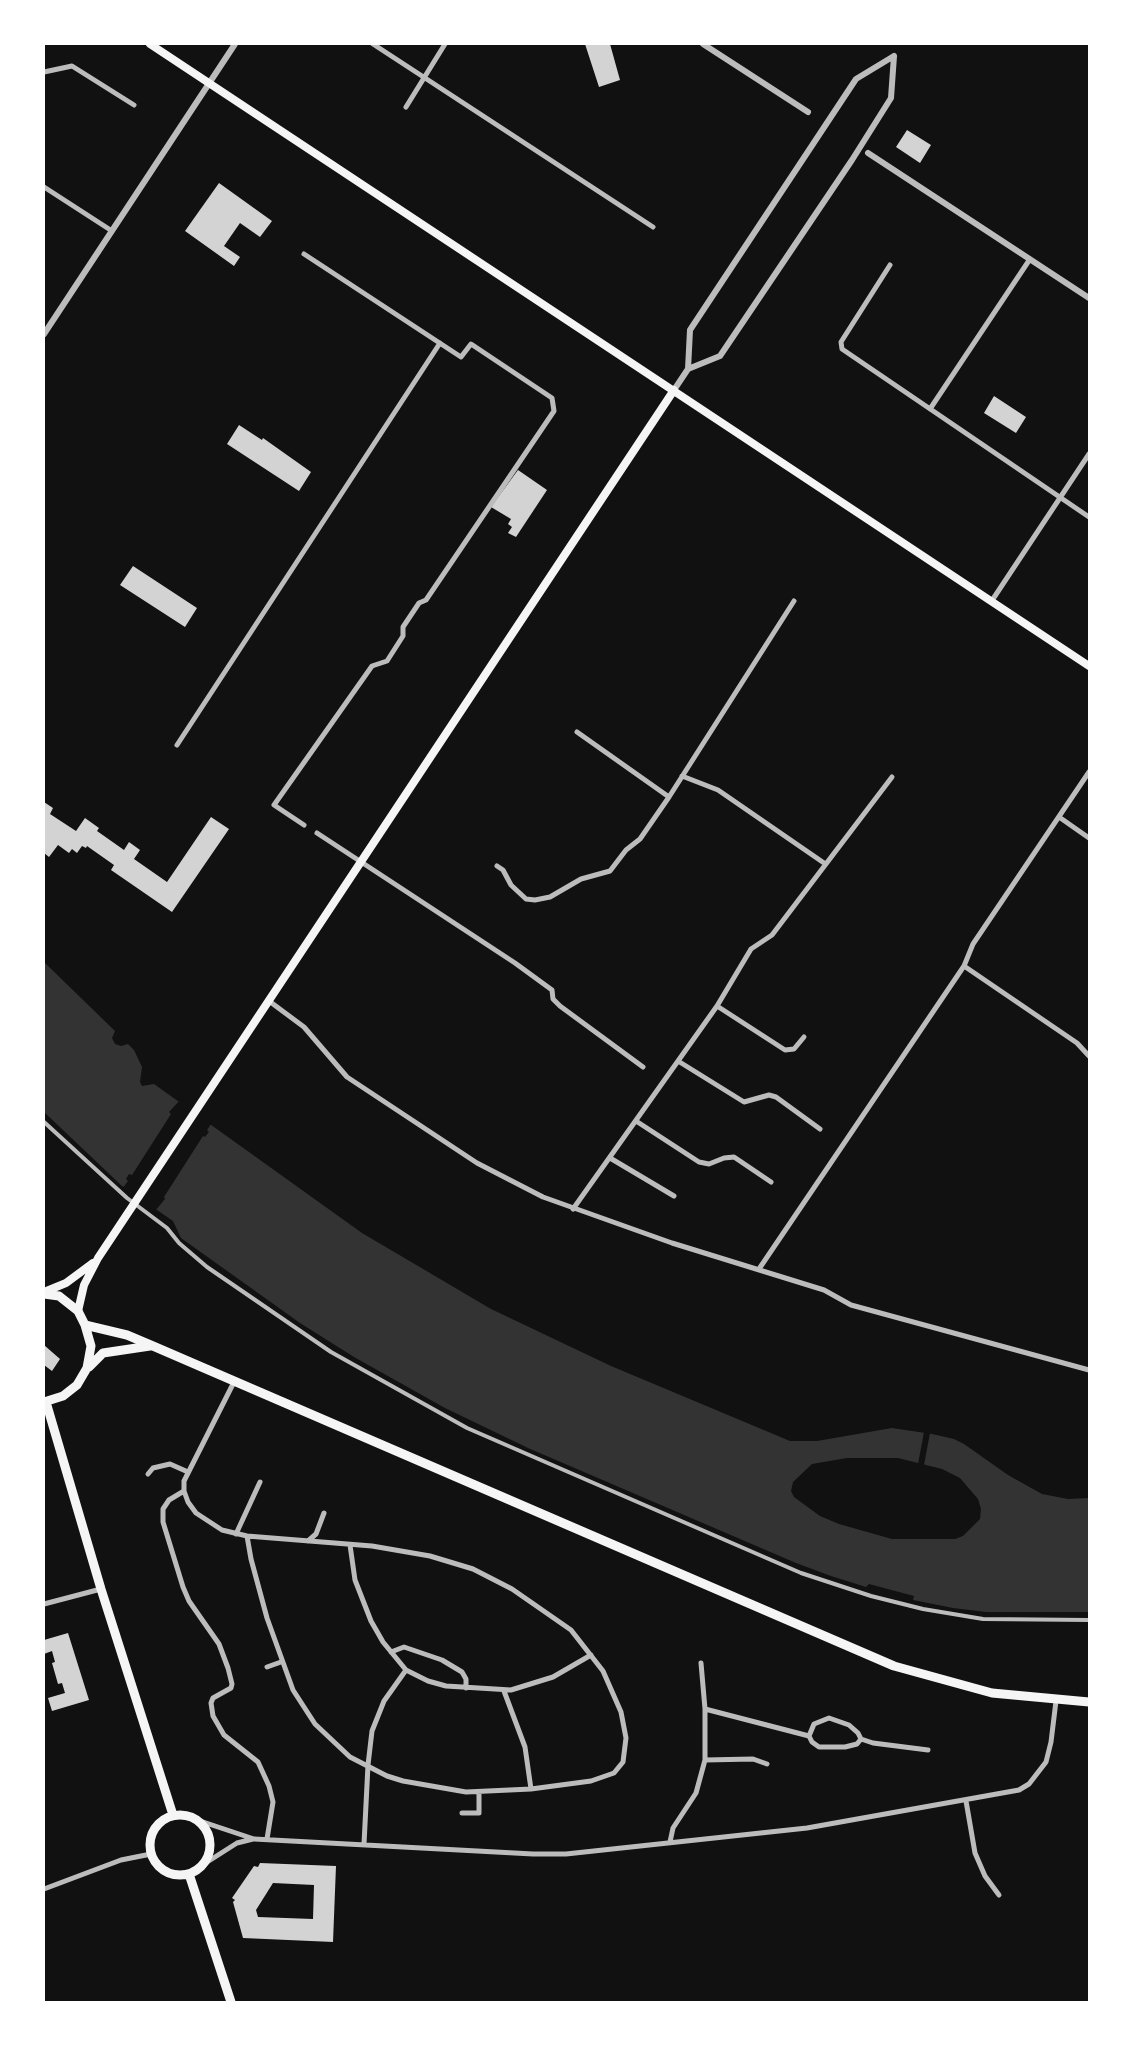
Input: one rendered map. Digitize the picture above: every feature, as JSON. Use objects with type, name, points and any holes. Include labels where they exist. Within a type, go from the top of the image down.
[{"type":"main road","points":[[150,44],[1089,666]]},
{"type":"main road","points":[[78,1311],[84,1285],[98,1258],[674,390]]},
{"type":"main road","points":[[44,1293],[66,1283],[98,1258]]},
{"type":"main road","points":[[44,1293],[59,1296],[78,1311],[86,1325],[91,1346],[87,1368],[82,1378]]},
{"type":"main road","points":[[86,1325],[127,1335],[894,1666],[992,1693],[1056,1701],[1089,1702]]},
{"type":"main road","points":[[153,1346],[103,1353],[93,1361],[82,1378],[70,1391],[45,1402],[101,1590],[173,1815]]},
{"type":"main road","points":[[173,1815],[192,1816],[200,1821],[210,1838],[211,1847],[204,1864],[189,1874],[182,1875],[166,1872],[151,1854],[150,1846],[154,1830],[159,1823],[173,1815]]},
{"type":"main road","points":[[189,1874],[231,2002]]},
{"type":"street","points":[[44,334],[235,44]]},
{"type":"street","points":[[373,44],[653,227]]},
{"type":"street","points":[[406,107],[446,44]]},
{"type":"street","points":[[703,44],[808,112]]},
{"type":"street","points":[[674,390],[688,369],[690,330],[856,79],[894,56],[892,98],[852,160],[720,356],[688,369]]},
{"type":"street","points":[[44,72],[72,66],[134,105]]},
{"type":"street","points":[[868,153],[1089,298]]},
{"type":"street","points":[[44,187],[112,231]]},
{"type":"street","points":[[304,254],[461,357],[471,344],[552,398],[554,410],[426,600],[419,603],[408,619],[403,627],[403,636],[387,661],[372,666],[274,805],[304,825]]},
{"type":"street","points":[[930,409],[1030,259]]},
{"type":"street","points":[[890,266],[841,342],[842,349],[1089,517]]},
{"type":"street","points":[[177,745],[440,344]]},
{"type":"street","points":[[992,602],[1059,497],[1089,454]]},
{"type":"street","points":[[497,866],[503,870],[511,885],[526,899],[550,897],[581,879],[610,871],[626,850],[640,839],[669,797],[794,600]]},
{"type":"street","points":[[577,732],[669,797]]},
{"type":"street","points":[[759,1269],[964,966],[973,944],[1089,772]]},
{"type":"street","points":[[682,776],[718,790],[824,863]]},
{"type":"street","points":[[573,1209],[717,1006],[751,949],[772,935],[824,863],[892,777]]},
{"type":"street","points":[[1059,817],[1089,838]]},
{"type":"street","points":[[317,833],[515,963],[552,990],[553,999],[560,1006],[642,1067]]},
{"type":"street","points":[[964,966],[1077,1043],[1089,1056]]},
{"type":"street","points":[[269,1001],[304,1027],[347,1077],[477,1163],[543,1197],[573,1209],[824,1290],[852,1305],[1089,1370]]},
{"type":"street","points":[[717,1006],[785,1050],[794,1049],[804,1037]]},
{"type":"street","points":[[678,1061],[744,1102],[769,1095],[776,1096],[820,1128]]},
{"type":"street","points":[[636,1121],[699,1162],[709,1164],[734,1157],[771,1182]]},
{"type":"street","points":[[44,1122],[127,1198],[167,1228],[178,1243],[207,1267],[331,1352],[467,1428],[801,1573],[871,1596],[923,1609],[983,1619],[1089,1620]]},
{"type":"street","points":[[610,1158],[674,1196]]},
{"type":"street","points":[[234,1382],[188,1472],[184,1490],[188,1502],[196,1513],[222,1530],[236,1534],[412,1552],[473,1569],[512,1589],[571,1630],[603,1671],[620,1712],[626,1738],[623,1762],[608,1777],[531,1789],[479,1792],[417,1785],[387,1776],[338,1748],[315,1724],[293,1690],[281,1662],[257,1583],[248,1536]]},
{"type":"street","points":[[148,1474],[153,1468],[170,1464],[188,1472]]},
{"type":"street","points":[[236,1534],[260,1482]]},
{"type":"street","points":[[184,1490],[170,1500],[163,1508],[163,1522],[189,1601],[219,1644],[230,1676],[231,1688],[213,1698],[211,1703],[213,1716],[224,1735],[258,1762],[269,1786],[273,1802],[267,1839]]},
{"type":"street","points":[[307,1541],[316,1534],[324,1513]]},
{"type":"street","points":[[350,1545],[355,1580],[371,1622],[391,1652],[406,1670],[446,1686],[504,1691],[553,1677],[591,1655]]},
{"type":"street","points":[[44,1604],[101,1590]]},
{"type":"street","points":[[391,1652],[404,1647],[442,1660],[462,1672],[466,1679],[466,1688]]},
{"type":"street","points":[[267,1667],[281,1662]]},
{"type":"street","points":[[670,1842],[673,1828],[696,1793],[705,1760],[705,1709],[701,1663]]},
{"type":"street","points":[[364,1844],[368,1765],[372,1731],[388,1694],[406,1670]]},
{"type":"street","points":[[504,1691],[525,1747],[531,1789]]},
{"type":"street","points":[[200,1821],[254,1838],[566,1854],[825,1825],[1019,1790],[1040,1772],[1046,1762],[1051,1742],[1056,1701]]},
{"type":"street","points":[[705,1709],[809,1736],[812,1742],[828,1749],[857,1744],[861,1739]]},
{"type":"street","points":[[809,1736],[814,1724],[829,1718],[849,1725],[858,1733],[861,1739],[873,1743],[928,1750]]},
{"type":"street","points":[[705,1760],[753,1759],[767,1764]]},
{"type":"street","points":[[462,1813],[479,1813],[479,1792]]},
{"type":"street","points":[[966,1801],[976,1853],[984,1876],[998,1895]]},
{"type":"street","points":[[204,1864],[238,1843],[254,1838]]},
{"type":"street","points":[[44,1889],[121,1860],[151,1854]]},
{"type":"shaded area","points":[[44,962],[115,1031],[112,1038],[115,1044],[121,1046],[128,1044],[134,1050],[142,1067],[140,1082],[142,1086],[154,1084],[362,1233],[491,1309],[611,1366],[790,1441],[817,1441],[892,1428],[932,1434],[954,1439],[964,1444],[1008,1475],[1042,1494],[1068,1499],[1089,1498],[1089,1612],[986,1612],[913,1600],[914,1596],[869,1584],[866,1587],[796,1563],[528,1448],[445,1408],[354,1357],[300,1323],[181,1238],[173,1221],[122,1186],[44,1112]],"holes":[[[847,1458],[898,1458],[942,1469],[960,1478],[978,1499],[981,1509],[980,1519],[963,1536],[955,1539],[892,1539],[839,1524],[820,1516],[794,1497],[791,1491],[793,1482],[812,1464]]]},
{"type":"pier","points":[[181,1099],[213,1121],[207,1130],[209,1132],[205,1137],[203,1136],[164,1197],[165,1199],[155,1211],[122,1189],[128,1181],[126,1179],[129,1174],[132,1175],[171,1114],[169,1112]]},
{"type":"pier","points":[[924,1432],[930,1433],[924,1465],[918,1464]]},
{"type":"building","points":[[585,44],[610,44],[620,80],[599,87]]},
{"type":"building","points":[[907,130],[931,145],[920,163],[896,147]]},
{"type":"building","points":[[219,183],[272,221],[260,237],[240,223],[224,246],[240,257],[234,266],[185,231]]},
{"type":"building","points":[[994,396],[1026,417],[1016,433],[984,413]]},
{"type":"building","points":[[239,425],[262,440],[263,438],[311,472],[299,491],[227,444]]},
{"type":"building","points":[[518,470],[547,490],[516,537],[508,533],[512,527],[508,524],[511,519],[491,507]]},
{"type":"building","points":[[133,566],[197,608],[185,627],[120,585]]},
{"type":"building","points":[[44,802],[53,808],[50,814],[76,831],[85,818],[99,828],[97,831],[124,850],[129,842],[140,850],[134,859],[167,882],[211,817],[229,829],[172,912],[111,870],[114,865],[87,846],[86,848],[82,846],[77,853],[72,849],[69,853],[58,845],[49,857],[44,853]]},
{"type":"building","points":[[44,1345],[60,1359],[52,1371],[44,1365]]},
{"type":"building","points":[[68,1633],[89,1700],[52,1711],[48,1698],[65,1693],[62,1683],[58,1684],[52,1663],[55,1662],[52,1651],[44,1654],[44,1640]]},
{"type":"building","points":[[260,1863],[336,1866],[333,1942],[243,1938],[233,1902],[235,1900],[232,1898],[254,1866],[258,1867]],"holes":[[[273,1883],[314,1885],[313,1919],[258,1917],[256,1910]]]}]
